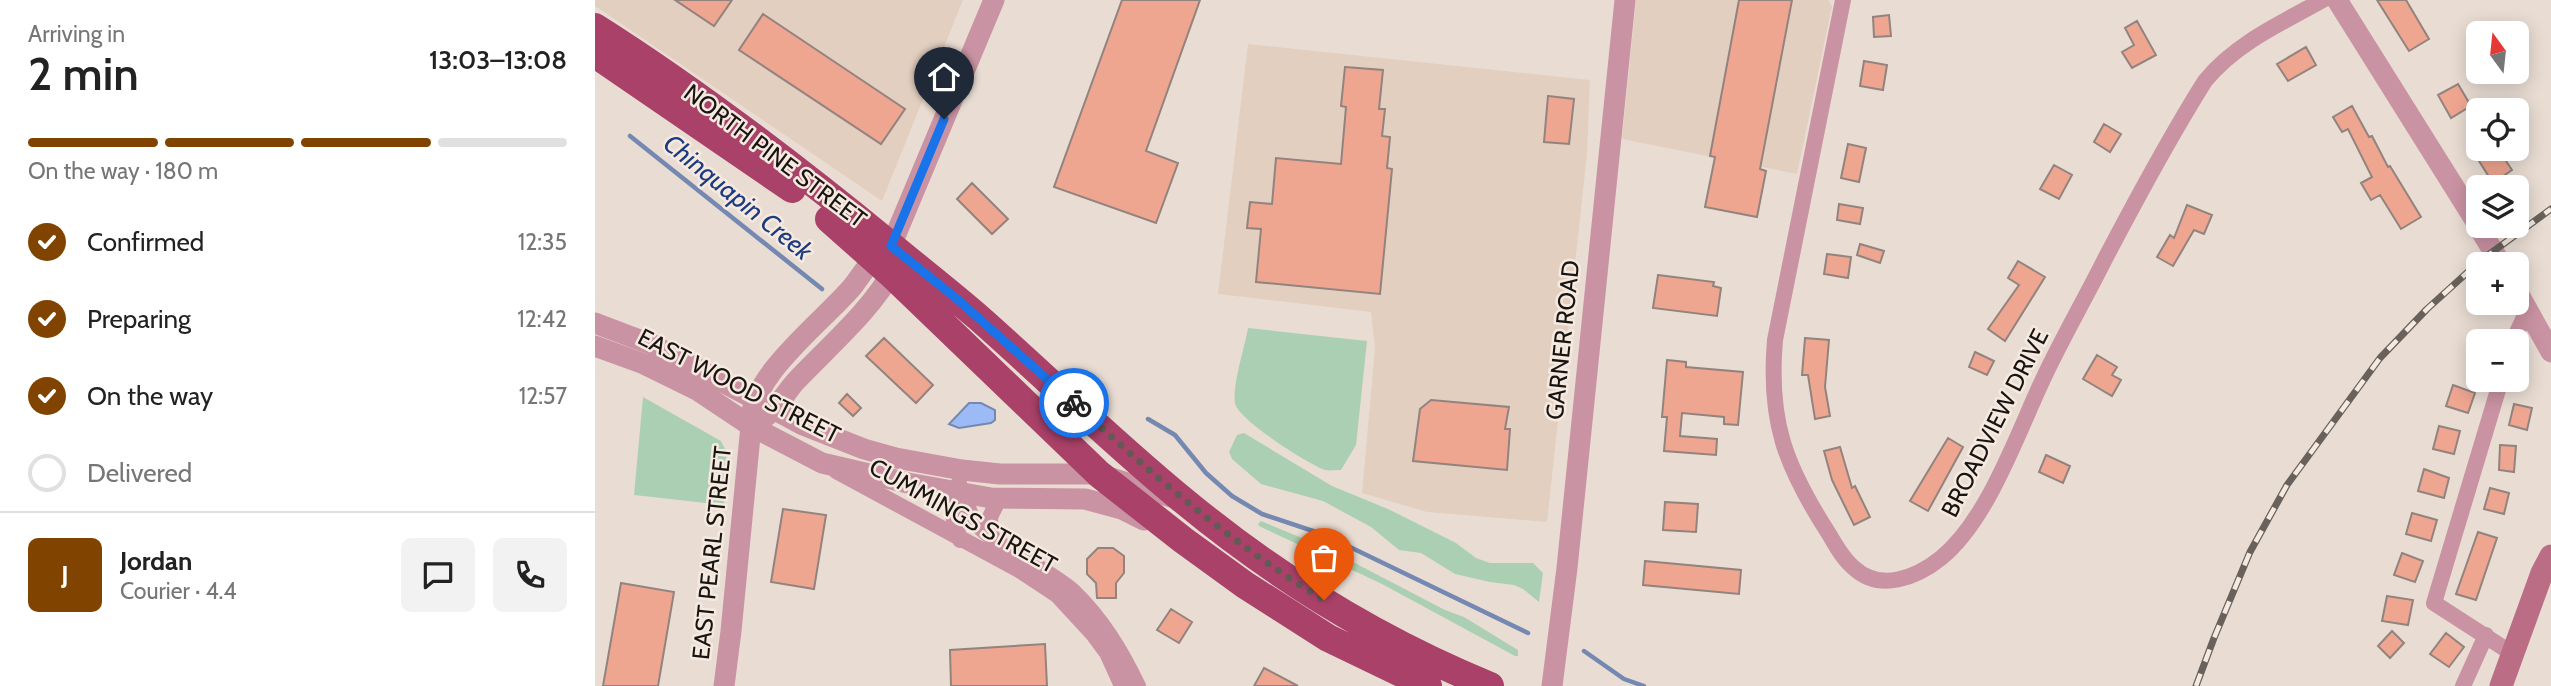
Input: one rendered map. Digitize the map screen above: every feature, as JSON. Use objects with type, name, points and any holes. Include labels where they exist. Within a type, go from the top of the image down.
[{"type":"highway","name":"NORTH PINE STREET","points":[[595,27],[710,104],[822,189],[885,259],[1099,474],[1245,585],[1328,638],[1429,686]]},
{"type":"highway","name":"NORTH PINE STREET","points":[[595,54],[789,187],[885,259],[977,317],[1183,501],[1255,555],[1337,609],[1410,649],[1490,686]]},
{"type":"main road","points":[[2501,686],[2542,573],[2551,556]]},
{"type":"street","name":"EAST PEARL STREET","points":[[724,686],[751,426],[765,406],[788,390],[872,303],[885,259],[994,0]]},
{"type":"street","name":"GARNER ROAD","points":[[1552,686],[1567,568],[1625,0]]},
{"type":"street","name":"BROADVIEW DRIVE","points":[[1843,0],[1775,340],[1773,396],[1784,452],[1809,503],[1854,569],[1868,578],[1890,581],[1917,573],[1941,558],[1960,539],[1975,517],[2000,471],[2045,374],[2140,192],[2205,81],[2239,49],[2323,0]]},
{"type":"street","points":[[2337,0],[2466,206]]},
{"type":"street","points":[[2529,314],[2551,352]]},
{"type":"street","name":"EAST WOOD STREET","points":[[595,323],[653,345],[765,406],[823,434],[864,449],[896,458],[1000,474],[1099,474],[1183,501]]},
{"type":"street","name":"EAST WOOD STREET","points":[[595,346],[644,364],[697,390],[751,426],[821,463],[908,483],[999,499],[1066,498],[1104,503],[1122,509],[1183,540]]},
{"type":"street","points":[[2497,392],[2434,603],[2512,654]]},
{"type":"street","name":"CUMMINGS STREET","points":[[821,463],[1019,570],[1057,595],[1107,653],[1122,686]]},
{"type":"street","points":[[960,540],[953,516],[961,493],[963,470]]},
{"type":"street","points":[[883,498],[908,483]]},
{"type":"street","name":"CUMMINGS STREET","points":[[961,493],[972,519],[981,529],[1053,575],[1077,596],[1108,632],[1138,686]]},
{"type":"street","points":[[991,537],[991,517],[999,499]]},
{"type":"street","points":[[2463,686],[2486,635]]},
{"type":"shaded area","points":[[595,0],[963,0],[882,201],[595,6]]},
{"type":"shaded area","points":[[1636,0],[1828,0],[1832,6],[1797,174],[1622,139]]},
{"type":"shaded area","points":[[1248,44],[1590,80],[1587,154],[1547,522],[1427,512],[1362,493],[1375,348],[1371,312],[1218,294]]},
{"type":"green space","points":[[1248,328],[1367,341],[1356,445],[1341,470],[1325,470],[1304,459],[1260,430],[1239,410],[1235,403],[1235,387]]},
{"type":"green space","points":[[643,397],[721,441],[727,453],[724,505],[634,495]]},
{"type":"green space","points":[[1244,433],[1332,486],[1388,509],[1456,543],[1476,558],[1490,563],[1533,563],[1543,573],[1539,602],[1514,585],[1455,574],[1421,553],[1399,550],[1371,527],[1323,501],[1261,484],[1232,459],[1229,452],[1237,435]]},
{"type":"green space","points":[[1261,521],[1328,549],[1445,610],[1464,617],[1518,650],[1518,656],[1382,584],[1259,526]]},
{"type":"water","points":[[969,403],[981,403],[995,410],[995,420],[959,428],[949,424]]},
{"type":"building","points":[[675,0],[732,0],[714,26]]},
{"type":"building","points":[[1122,0],[1200,0],[1146,151],[1178,163],[1156,223],[1054,187]]},
{"type":"building","points":[[1739,0],[1792,0],[1760,169],[1766,171],[1757,217],[1705,207],[1715,157],[1710,156]]},
{"type":"building","points":[[2377,0],[2406,0],[2429,39],[2409,51]]},
{"type":"building","points":[[763,14],[905,109],[881,144],[739,50]]},
{"type":"building","points":[[1889,15],[1891,36],[1874,37],[1873,17]]},
{"type":"building","points":[[2137,21],[2156,55],[2132,68],[2122,52],[2134,45],[2125,28]]},
{"type":"building","points":[[2306,47],[2316,65],[2288,81],[2277,64]]},
{"type":"building","points":[[1864,61],[1887,65],[1883,90],[1860,86]]},
{"type":"building","points":[[1345,67],[1383,70],[1379,109],[1385,109],[1382,136],[1390,137],[1387,168],[1392,169],[1380,294],[1256,282],[1261,229],[1247,228],[1250,202],[1272,204],[1276,158],[1341,164],[1346,107],[1341,106]]},
{"type":"building","points":[[2458,84],[2466,98],[2466,109],[2451,118],[2438,95]]},
{"type":"building","points":[[1548,96],[1574,99],[1569,144],[1544,142]]},
{"type":"building","points":[[2352,106],[2421,217],[2401,229],[2380,195],[2371,200],[2361,183],[2372,177],[2348,129],[2342,132],[2333,117]]},
{"type":"building","points":[[2104,124],[2121,134],[2110,152],[2094,142]]},
{"type":"building","points":[[1848,144],[1866,148],[1859,182],[1841,178]]},
{"type":"building","points":[[2479,161],[2506,161],[2512,170],[2505,175],[2488,175]]},
{"type":"building","points":[[2054,165],[2072,175],[2059,199],[2040,189]]},
{"type":"building","points":[[972,183],[1008,219],[992,234],[957,199]]},
{"type":"building","points":[[1839,204],[1863,208],[1860,224],[1837,220]]},
{"type":"building","points":[[2187,205],[2212,215],[2204,234],[2194,230],[2173,266],[2157,257],[2170,235],[2174,238]]},
{"type":"building","points":[[1860,244],[1884,251],[1880,263],[1857,255]]},
{"type":"building","points":[[1827,254],[1851,257],[1848,278],[1824,274]]},
{"type":"building","points":[[2018,261],[2045,277],[2005,341],[1988,329],[2019,285],[2008,278]]},
{"type":"building","points":[[1658,275],[1714,282],[1713,286],[1721,288],[1717,316],[1653,308]]},
{"type":"building","points":[[884,338],[933,385],[916,403],[866,356]]},
{"type":"building","points":[[1805,338],[1829,340],[1825,387],[1830,416],[1815,419],[1808,375],[1802,375]]},
{"type":"building","points":[[1975,352],[1994,361],[1987,375],[1969,367]]},
{"type":"building","points":[[2097,355],[2117,367],[2112,375],[2121,380],[2112,396],[2083,379]]},
{"type":"building","points":[[1667,360],[1686,362],[1686,367],[1743,372],[1738,425],[1724,424],[1724,417],[1682,413],[1680,436],[1717,439],[1716,455],[1664,451],[1667,417],[1662,417]]},
{"type":"building","points":[[2453,385],[2466,392],[2475,393],[2468,413],[2446,406]]},
{"type":"building","points":[[847,394],[861,408],[853,416],[839,403]]},
{"type":"building","points":[[1431,400],[1509,407],[1505,429],[1510,429],[1507,470],[1413,461],[1420,409]]},
{"type":"building","points":[[2514,404],[2532,408],[2527,430],[2509,425]]},
{"type":"building","points":[[2439,426],[2460,431],[2454,454],[2433,449]]},
{"type":"building","points":[[1948,438],[1963,447],[1928,511],[1910,501]]},
{"type":"building","points":[[2500,445],[2516,446],[2514,472],[2499,470]]},
{"type":"building","points":[[1840,447],[1852,488],[1855,486],[1870,517],[1854,525],[1832,480],[1824,451]]},
{"type":"building","points":[[2046,455],[2070,466],[2063,483],[2039,472]]},
{"type":"building","points":[[2424,469],[2449,478],[2444,498],[2418,491]]},
{"type":"building","points":[[2490,488],[2509,493],[2504,514],[2484,509]]},
{"type":"building","points":[[1665,502],[1698,504],[1696,532],[1663,530]]},
{"type":"building","points":[[783,509],[826,515],[814,589],[771,582]]},
{"type":"building","points":[[2412,513],[2437,520],[2431,541],[2406,534]]},
{"type":"building","points":[[2478,532],[2497,538],[2476,600],[2456,594]]},
{"type":"building","points":[[1098,548],[1113,548],[1124,556],[1124,573],[1116,583],[1116,598],[1097,598],[1096,583],[1087,574],[1087,559]]},
{"type":"building","points":[[2402,553],[2423,561],[2415,582],[2394,575]]},
{"type":"building","points":[[1645,561],[1741,570],[1739,594],[1643,585]]},
{"type":"building","points":[[621,583],[674,592],[658,686],[603,686]]},
{"type":"building","points":[[2387,596],[2413,600],[2408,625],[2382,621]]},
{"type":"building","points":[[1171,609],[1192,622],[1179,643],[1157,630]]},
{"type":"building","points":[[2392,631],[2404,643],[2390,658],[2378,646]]},
{"type":"building","points":[[2446,633],[2464,647],[2449,667],[2430,654]]},
{"type":"building","points":[[1045,644],[1047,686],[951,686],[950,650]]},
{"type":"building","points":[[1264,668],[1298,686],[1254,686]]},
{"type":"waterway","name":"Chinquapin Creek","points":[[630,136],[822,289]]},
{"type":"waterway","name":"Chinquapin Creek","points":[[1148,419],[1175,435],[1206,473],[1232,496],[1262,514],[1325,535],[1528,633]]},
{"type":"waterway","name":"Chinquapin Creek","points":[[1584,651],[1624,679],[1644,686]]},
{"type":"railway","points":[[2196,686],[2250,552],[2287,485],[2380,358],[2427,309],[2480,261],[2551,209]]},
{"type":"way so far","points":[[1074,403],[1183,501],[1293,582],[1324,600]]},
{"type":"route","points":[[944,119],[891,246],[957,299],[1074,403]]}]
